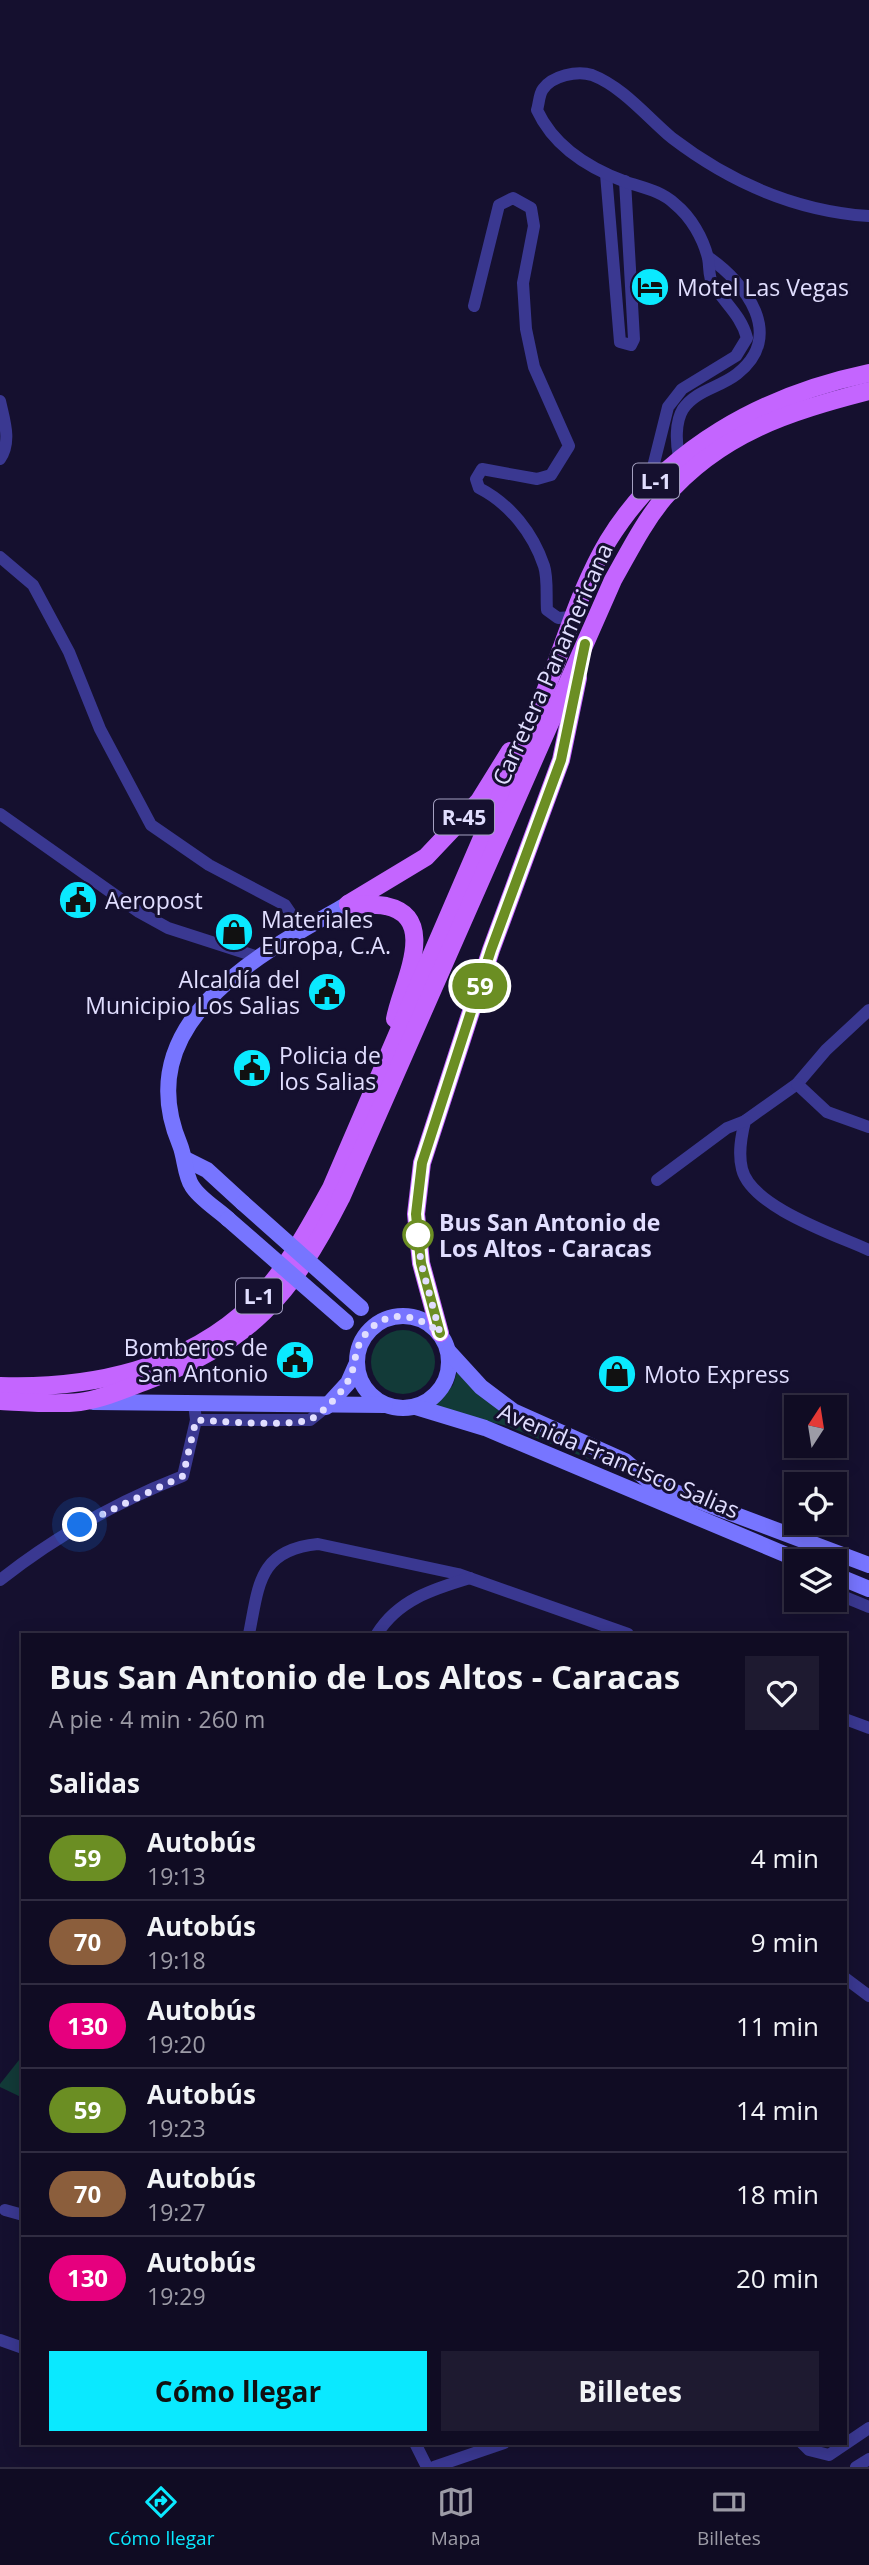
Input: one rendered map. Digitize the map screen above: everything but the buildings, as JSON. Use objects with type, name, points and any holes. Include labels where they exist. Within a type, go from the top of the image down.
[{"type":"main road","name":"Carretera Panamericana","points":[[0,1386],[71,1384],[123,1376],[197,1346],[254,1303],[303,1237],[331,1188],[544,694],[573,617],[608,541],[647,491],[679,457],[732,420],[790,397],[869,373]]},
{"type":"main road","name":"Carretera Panamericana","points":[[0,1401],[80,1402],[164,1374],[202,1359],[224,1345],[271,1305],[313,1252],[341,1198],[613,580],[642,528],[663,499],[696,465],[728,441],[798,410],[869,391]]},
{"type":"main road","points":[[440,1333],[421,1263],[416,1214],[422,1163],[491,950],[561,760],[585,644]]},
{"type":"main road","name":"R-45","points":[[348,904],[426,857],[479,801],[544,694]]},
{"type":"main road","name":"L-1","points":[[348,904],[387,906],[409,920],[415,935],[414,958],[398,1000],[391,1047]]},
{"type":"street","points":[[647,491],[668,407],[682,389],[736,356],[747,338],[737,313],[711,281],[708,257],[693,222],[674,203],[654,190],[606,174],[564,148],[547,131],[537,110],[543,89],[565,74],[590,74],[619,92],[672,138],[753,190],[804,207],[869,216]]},
{"type":"street","points":[[606,174],[620,342],[631,345],[634,339],[625,181]]},
{"type":"street","points":[[474,306],[499,205],[513,198],[531,208],[534,226],[523,284],[526,329],[534,367],[569,446],[551,475],[537,479],[482,469],[476,479],[478,488],[510,509],[535,548],[545,568],[547,610],[558,618],[573,617]]},
{"type":"street","points":[[679,457],[676,437],[681,411],[694,397],[737,375],[758,349],[761,338],[752,300],[730,272],[708,257]]},
{"type":"street","points":[[0,401],[6,429],[6,450],[0,459]]},
{"type":"street","points":[[0,557],[33,585],[69,652],[100,729],[151,825],[209,865],[285,905],[302,930]]},
{"type":"street","points":[[0,814],[139,912],[169,928],[258,957]]},
{"type":"street","name":"R-45","points":[[348,904],[258,957],[202,1004],[186,1026],[177,1049],[169,1075],[168,1101],[173,1129],[187,1160],[191,1186],[346,1322],[361,1340]]},
{"type":"street","points":[[657,1180],[727,1128],[745,1121],[797,1084],[826,1050],[869,1010]]},
{"type":"street","points":[[797,1084],[827,1112],[869,1126]]},
{"type":"street","points":[[745,1121],[740,1143],[743,1172],[759,1194],[787,1213],[869,1250]]},
{"type":"street","points":[[187,1160],[207,1170],[361,1308],[389,1317]]},
{"type":"street","points":[[80,1402],[195,1412],[385,1405],[401,1409],[416,1407],[439,1391],[446,1380],[449,1352],[440,1333],[425,1321],[408,1315],[389,1317],[373,1326],[361,1340],[356,1365],[348,1383],[326,1407]]},
{"type":"street","name":"Avenida Francisco Salias","points":[[449,1352],[481,1387],[513,1411],[625,1461],[651,1483],[869,1565]]},
{"type":"street","points":[[356,1365],[366,1389],[385,1405]]},
{"type":"street","name":"Avenida Francisco Salias","points":[[416,1407],[485,1428],[784,1554]]},
{"type":"street","points":[[0,1580],[43,1546],[99,1514],[183,1476],[195,1412]]},
{"type":"street","points":[[248,1633],[267,1567],[279,1554],[299,1546],[318,1544],[470,1578],[625,1633]]},
{"type":"street","points":[[378,1633],[408,1602],[428,1590],[470,1578]]},
{"type":"street","points":[[847,1580],[869,1589]]},
{"type":"street","points":[[847,1598],[869,1607]]},
{"type":"street","points":[[847,1720],[869,1728]]},
{"type":"street","points":[[847,1980],[869,1996]]},
{"type":"street","points":[[5,2210],[21,2214]]},
{"type":"street","points":[[0,2340],[21,2346]]},
{"type":"street","points":[[847,2443],[869,2428]]},
{"type":"street","points":[[416,2445],[426,2467]]},
{"type":"street","points":[[434,2467],[498,2445]]},
{"type":"street","points":[[804,2445],[809,2450],[829,2455],[844,2445]]},
{"type":"street","points":[[856,2467],[869,2459]]},
{"type":"green space","points":[[397,1330],[409,1330],[426,1339],[433,1350],[433,1374],[426,1385],[409,1394],[397,1394],[385,1389],[376,1380],[371,1368],[371,1356],[376,1344],[385,1335]]},
{"type":"green space","points":[[457,1372],[479,1391],[591,1460],[507,1426],[433,1408],[453,1385]]},
{"type":"green space","points":[[21,2058],[21,2097],[0,2087]]},
{"type":"bus line","name":"59","points":[[440,1333],[421,1263],[416,1214],[422,1163],[491,950],[561,760],[585,644]]},
{"type":"place","name":"Motel Las Vegas","points":[[650,287]]},
{"type":"place","name":"Aeropost","points":[[78,900]]},
{"type":"place","name":"Materiales Europa, C.A.","points":[[234,932]]},
{"type":"place","name":"Alcaldía del Municipio Los Salias","points":[[327,992]]},
{"type":"place","name":"Policia de los Salias","points":[[252,1068]]},
{"type":"place","name":"Bus San Antonio de Los Altos - Caracas","points":[[418,1235]]},
{"type":"place","name":"Bomberos de San Antonio","points":[[295,1360]]},
{"type":"place","name":"Moto Express","points":[[617,1374]]},
{"type":"route","points":[[80,1525],[159,1485],[183,1476],[188,1466],[196,1420],[310,1420],[348,1383],[356,1365],[361,1340],[373,1326],[389,1317],[408,1315],[425,1321],[440,1333],[421,1263],[418,1235]]}]
